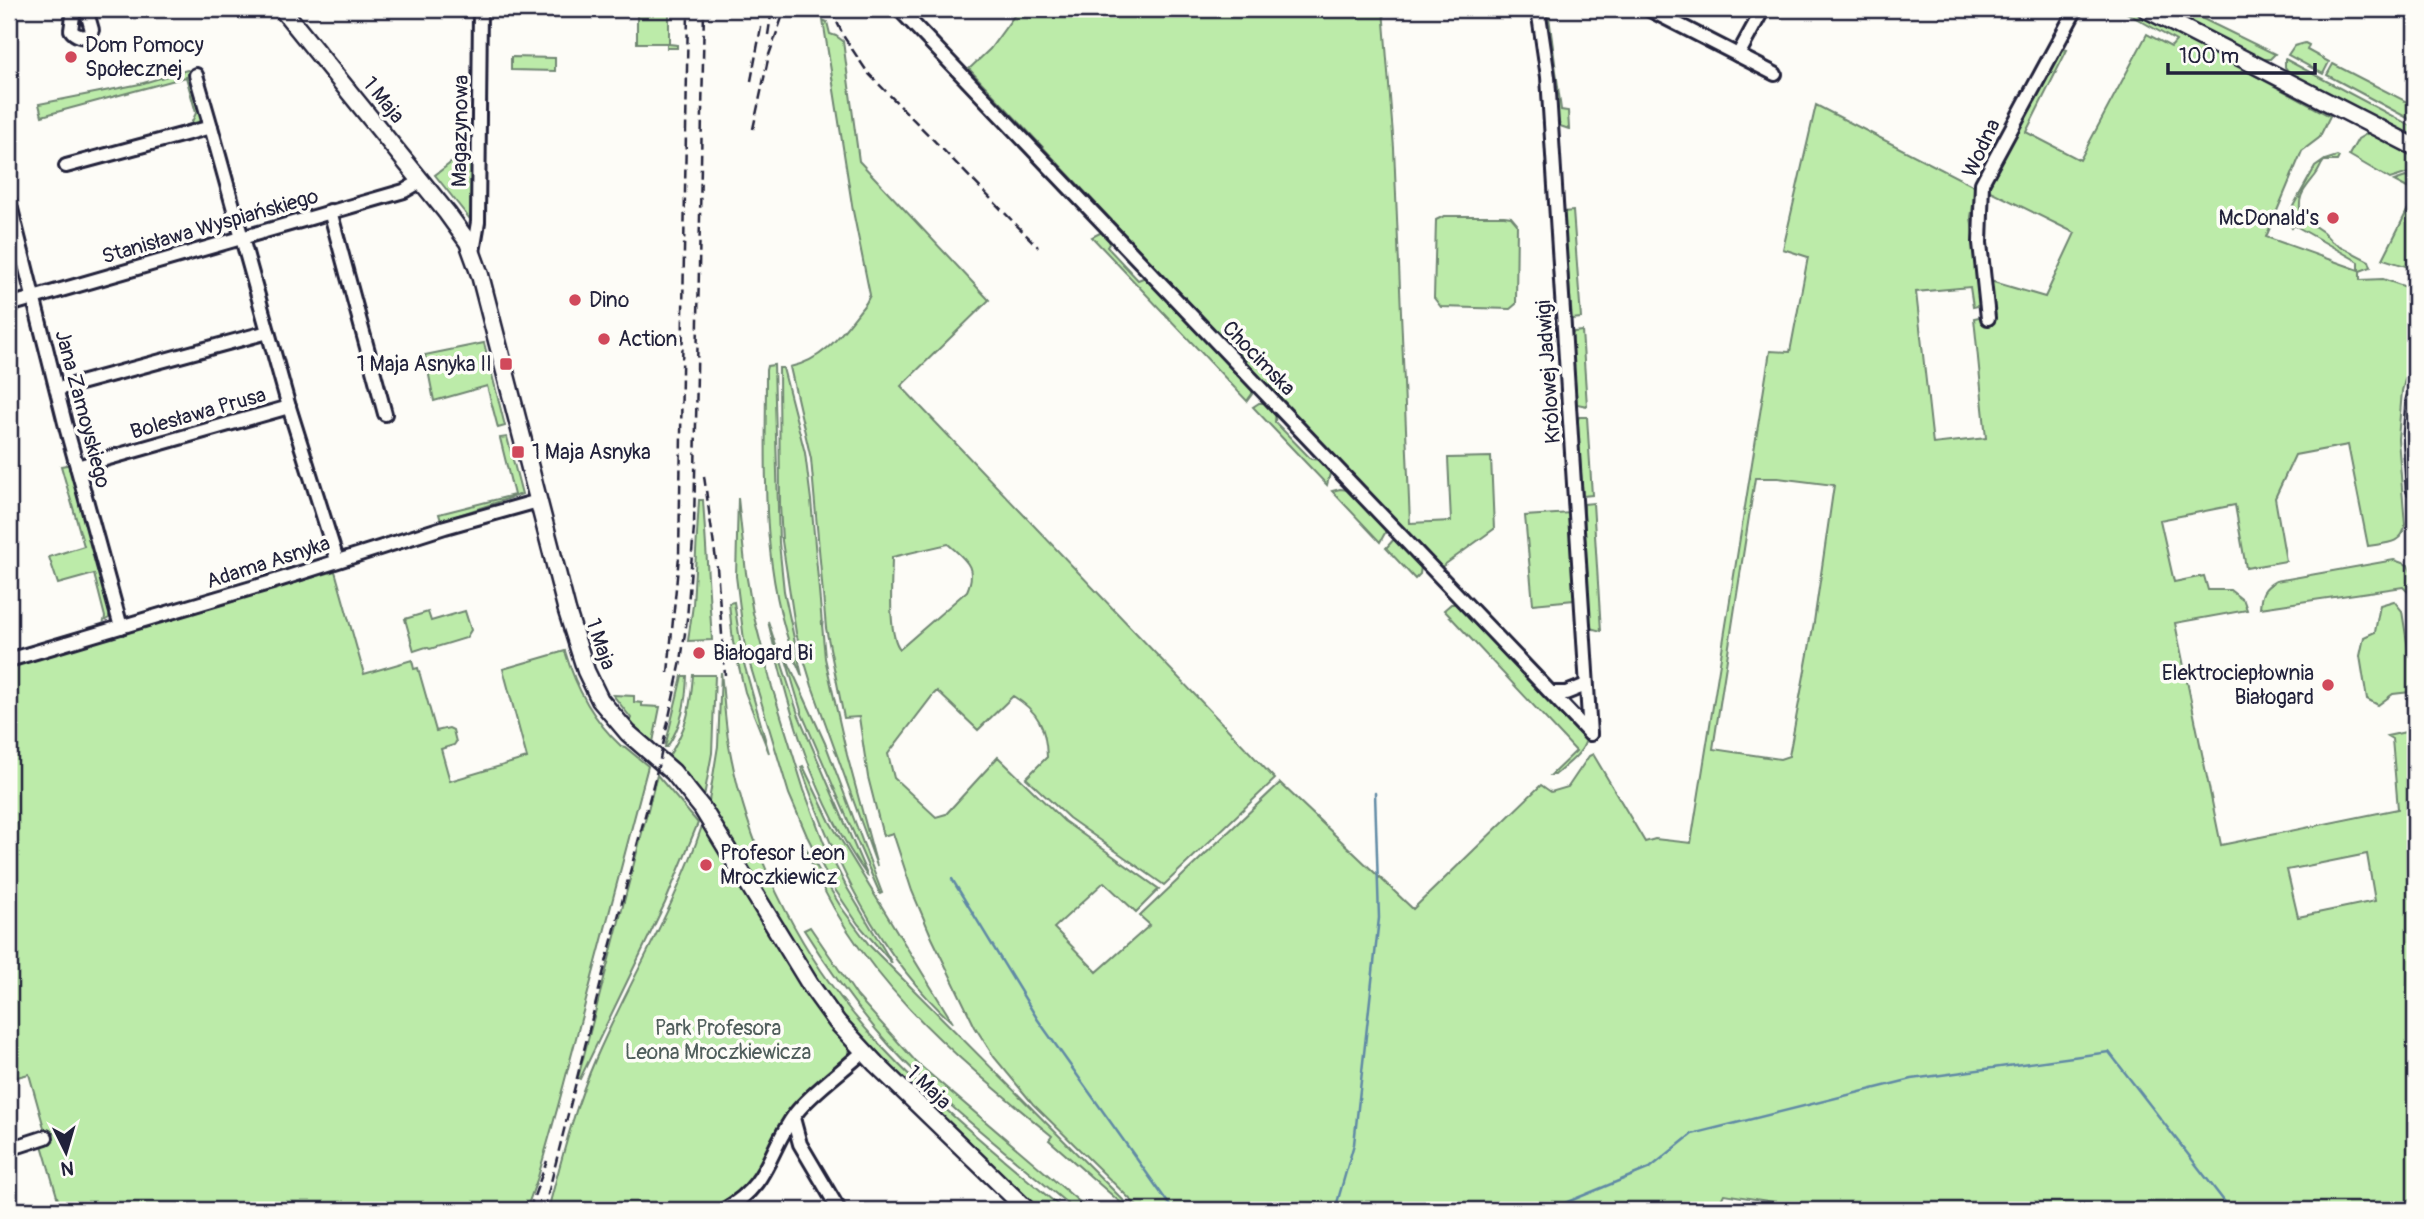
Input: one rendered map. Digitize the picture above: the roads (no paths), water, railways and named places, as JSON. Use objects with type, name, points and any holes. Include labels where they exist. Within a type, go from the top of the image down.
[{"type":"street","points":[[74,9],[72,32],[85,37],[92,30],[86,9]]},
{"type":"street","name":"1 Maja","points":[[282,9],[460,229],[473,252],[576,643],[600,700],[628,733],[673,772],[702,808],[811,986],[837,1021],[864,1052],[1027,1210]]},
{"type":"street","name":"Magazynowa","points":[[473,252],[478,222],[480,9]]},
{"type":"street","name":"Chocimska","points":[[899,9],[1590,734]]},
{"type":"street","name":"Królowej Jadwigi","points":[[1538,9],[1548,77],[1590,734]]},
{"type":"street","points":[[1648,9],[1775,74]]},
{"type":"street","points":[[1738,55],[1763,9]]},
{"type":"street","name":"Wodna","points":[[1988,318],[1980,243],[1982,183],[2076,9]]},
{"type":"street","points":[[2146,9],[2415,148]]},
{"type":"street","points":[[196,75],[289,407],[337,560]]},
{"type":"street","points":[[66,166],[211,127]]},
{"type":"street","name":"Stanisława Wyspiańskiego","points":[[9,305],[405,190],[421,181]]},
{"type":"street","name":"Jana Zamoyskiego","points":[[9,201],[121,627]]},
{"type":"street","points":[[330,211],[385,414]]},
{"type":"street","points":[[58,388],[268,332]]},
{"type":"street","points":[[2415,400],[2412,435],[2415,489]]},
{"type":"street","name":"Bolesława Prusa","points":[[77,467],[289,407]]},
{"type":"street","name":"Adama Asnyka","points":[[9,660],[538,501]]},
{"type":"street","points":[[1551,693],[1566,692],[1586,685]]},
{"type":"street","points":[[723,1210],[754,1188],[797,1111],[864,1052]]},
{"type":"street","points":[[793,1118],[800,1144],[839,1210]]},
{"type":"street","points":[[9,1149],[46,1137]]},
{"type":"waterway","points":[[1335,1210],[1354,1144],[1379,918],[1375,793]]},
{"type":"waterway","points":[[952,879],[1038,1020],[1173,1210]]},
{"type":"waterway","points":[[1548,1210],[1650,1168],[1692,1134],[1912,1079],[2109,1052],[2231,1210]]},
{"type":"railway","points":[[668,673],[679,556],[688,9]]},
{"type":"railway","points":[[544,1210],[660,759],[687,619],[694,527],[704,9]]},
{"type":"railway","points":[[768,35],[772,9]]},
{"type":"railway","points":[[753,129],[769,55],[785,9]]},
{"type":"railway","points":[[831,9],[844,37],[868,73],[1038,247]]},
{"type":"railway","points":[[751,81],[762,22]]},
{"type":"railway","points":[[704,476],[717,567],[725,675]]},
{"type":"railway","points":[[529,1210],[547,1161]]},
{"type":"place","name":"Dom Pomocy Społecznej","points":[[71,57]]},
{"type":"place","name":"McDonald's","points":[[2333,218]]},
{"type":"place","name":"Dino","points":[[575,300]]},
{"type":"place","name":"Action","points":[[604,339]]},
{"type":"place","name":"1 Maja Asnyka II","points":[[506,364]]},
{"type":"place","name":"1 Maja Asnyka","points":[[518,452]]},
{"type":"place","name":"Białogard Bi","points":[[699,653]]},
{"type":"place","name":"Elektrociepłownia Białogard","points":[[2328,685]]},
{"type":"place","name":"Profesor Leon Mroczkiewicz","points":[[706,865]]},
{"type":"park label","name":"Park Profesora Leona Mroczkiewicza","points":[[718,1040]]}]
